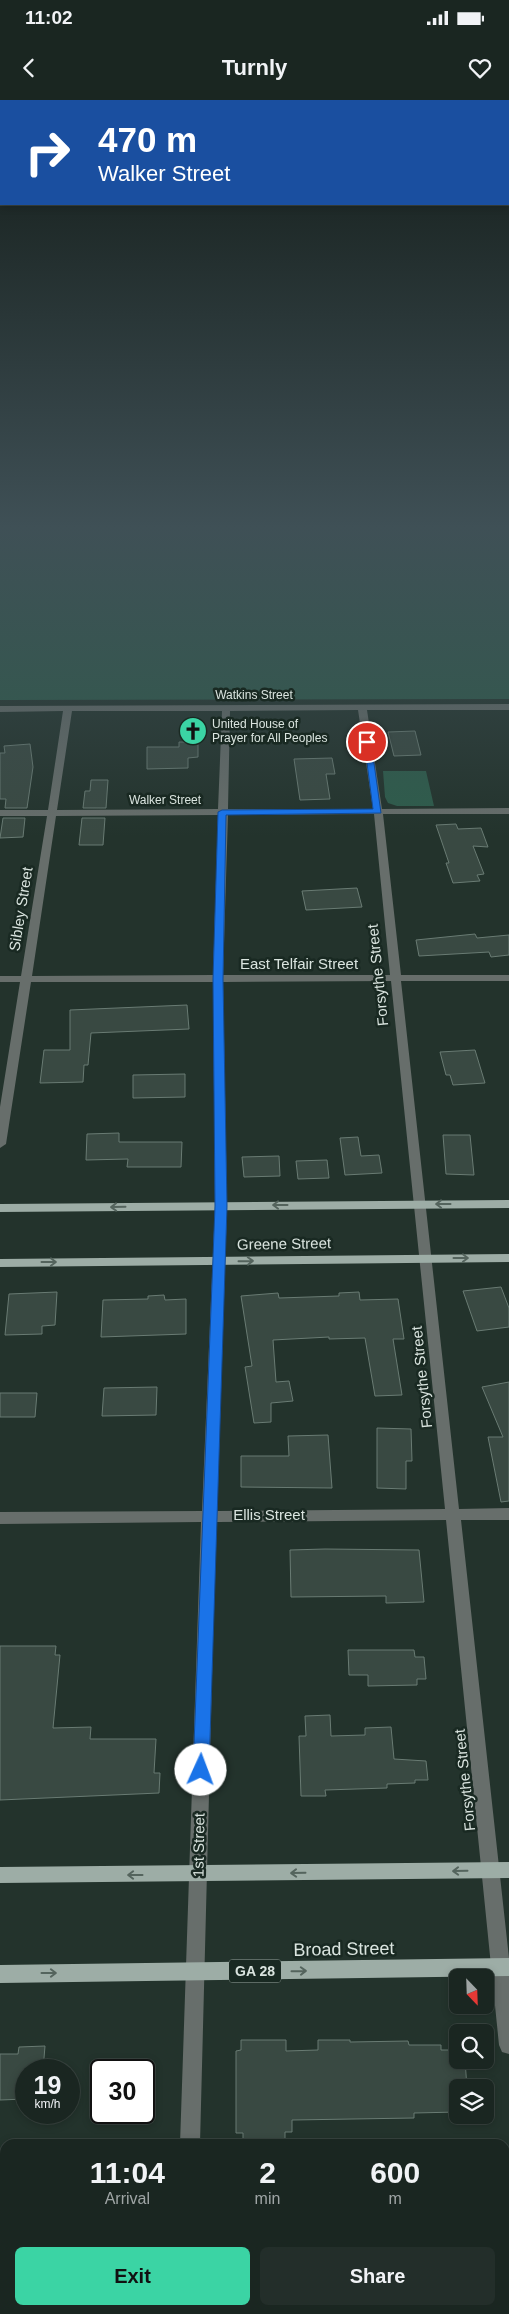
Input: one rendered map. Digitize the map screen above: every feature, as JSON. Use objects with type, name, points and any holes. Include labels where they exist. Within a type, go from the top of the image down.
[{"type":"main road","points":[[0,1208],[509,1204]]},
{"type":"main road","name":"Greene Street","points":[[0,1263],[509,1258]]},
{"type":"main road","points":[[0,1876],[509,1870]]},
{"type":"main road","name":"Broad Street","points":[[0,1974],[505,1967]]},
{"type":"street","name":"Forsythe Street","points":[[362,707],[378,811],[394,979],[426,1259],[491,1870],[505,1967],[509,2045]]},
{"type":"street","name":"Watkins Street","points":[[0,709],[509,707]]},
{"type":"street","name":"Sibley Street","points":[[0,1144],[68,708]]},
{"type":"street","name":"1st Street","points":[[190,2139],[209,1516],[221,1206],[218,979],[226,708]]},
{"type":"street","name":"Walker Street","points":[[0,813],[509,811]]},
{"type":"street","name":"East Telfair Street","points":[[0,979],[509,978]]},
{"type":"street","name":"Ellis Street","points":[[0,1518],[509,1514]]},
{"type":"green space","points":[[0,630],[509,630],[509,699],[0,700]]},
{"type":"green space","points":[[383,771],[426,771],[434,806],[397,806],[388,803],[385,797]]},
{"type":"building","points":[[415,731],[421,755],[394,756],[388,732]]},
{"type":"building","points":[[179,742],[198,742],[198,757],[188,758],[188,768],[147,769],[147,747],[179,747]]},
{"type":"building","points":[[30,744],[33,767],[27,808],[5,808],[6,799],[0,799],[0,753],[5,753],[4,746]]},
{"type":"building","points":[[332,758],[335,774],[326,774],[330,799],[300,800],[294,759]]},
{"type":"building","points":[[91,780],[108,780],[106,808],[83,808],[85,791],[90,791]]},
{"type":"building","points":[[3,818],[25,818],[23,837],[0,838]]},
{"type":"building","points":[[82,818],[105,818],[103,845],[79,845]]},
{"type":"building","points":[[456,824],[458,829],[481,828],[488,847],[473,846],[484,874],[477,875],[480,881],[453,883],[446,863],[449,863],[436,825]]},
{"type":"building","points":[[357,888],[362,907],[306,910],[302,891]]},
{"type":"building","points":[[475,934],[477,938],[509,935],[509,955],[491,957],[489,952],[419,956],[416,940]]},
{"type":"building","points":[[187,1005],[189,1029],[91,1033],[88,1065],[84,1065],[83,1082],[40,1083],[44,1050],[70,1050],[70,1010]]},
{"type":"building","points":[[475,1050],[485,1083],[453,1085],[450,1075],[446,1075],[440,1052]]},
{"type":"building","points":[[185,1074],[185,1097],[133,1098],[133,1075]]},
{"type":"building","points":[[119,1133],[119,1142],[182,1142],[181,1167],[127,1167],[128,1159],[86,1160],[87,1134]]},
{"type":"building","points":[[443,1135],[470,1135],[474,1175],[446,1174]]},
{"type":"building","points":[[358,1137],[361,1156],[379,1155],[382,1173],[345,1175],[340,1138]]},
{"type":"building","points":[[279,1156],[280,1176],[244,1177],[242,1157]]},
{"type":"building","points":[[327,1160],[329,1178],[298,1179],[296,1161]]},
{"type":"building","points":[[501,1287],[509,1308],[509,1327],[477,1331],[463,1291]]},
{"type":"building","points":[[57,1292],[55,1325],[42,1326],[42,1334],[5,1335],[9,1294]]},
{"type":"building","points":[[359,1292],[360,1300],[398,1299],[404,1339],[393,1339],[402,1395],[375,1396],[365,1338],[329,1339],[329,1337],[273,1340],[276,1382],[289,1381],[293,1401],[271,1403],[271,1422],[254,1423],[245,1367],[252,1366],[241,1296],[278,1293],[279,1298],[339,1296],[339,1293]]},
{"type":"building","points":[[164,1295],[165,1300],[186,1299],[186,1334],[101,1337],[103,1300],[148,1299],[148,1296]]},
{"type":"building","points":[[509,1382],[509,1501],[501,1502],[488,1437],[503,1437],[482,1387]]},
{"type":"building","points":[[157,1387],[156,1415],[102,1416],[104,1388]]},
{"type":"building","points":[[0,1393],[37,1393],[35,1417],[0,1417]]},
{"type":"building","points":[[377,1428],[411,1429],[412,1461],[406,1461],[406,1489],[377,1488]]},
{"type":"building","points":[[328,1435],[332,1488],[241,1487],[241,1456],[289,1456],[288,1436]]},
{"type":"building","points":[[290,1550],[419,1550],[424,1602],[386,1603],[386,1596],[291,1597]]},
{"type":"building","points":[[0,1646],[56,1646],[55,1655],[60,1655],[53,1728],[91,1727],[90,1739],[156,1739],[154,1773],[160,1773],[159,1793],[0,1800]]},
{"type":"building","points":[[348,1650],[414,1650],[415,1657],[424,1657],[426,1679],[417,1679],[417,1685],[368,1686],[368,1675],[349,1675]]},
{"type":"building","points":[[330,1715],[331,1736],[365,1735],[365,1728],[391,1727],[394,1759],[426,1761],[428,1780],[415,1780],[415,1783],[387,1784],[387,1788],[325,1790],[326,1796],[301,1796],[299,1736],[306,1736],[305,1716]]},
{"type":"building","points":[[241,2040],[286,2040],[286,2051],[318,2050],[318,2040],[350,2040],[350,2042],[408,2041],[409,2045],[441,2045],[441,2050],[449,2050],[449,2069],[466,2069],[466,2079],[449,2079],[449,2112],[414,2113],[414,2118],[292,2120],[292,2132],[285,2132],[285,2139],[243,2139],[243,2133],[236,2133],[236,2051],[241,2050]]},
{"type":"building","points":[[45,2046],[44,2059],[15,2059],[15,2099],[0,2100],[0,2054],[18,2054],[19,2047]]},
{"type":"place","name":"United House of Prayer for All Peoples","points":[[193,731]]},
{"type":"route","points":[[201,1770],[221,1206],[218,979],[222,812],[378,811],[367,742]]}]
